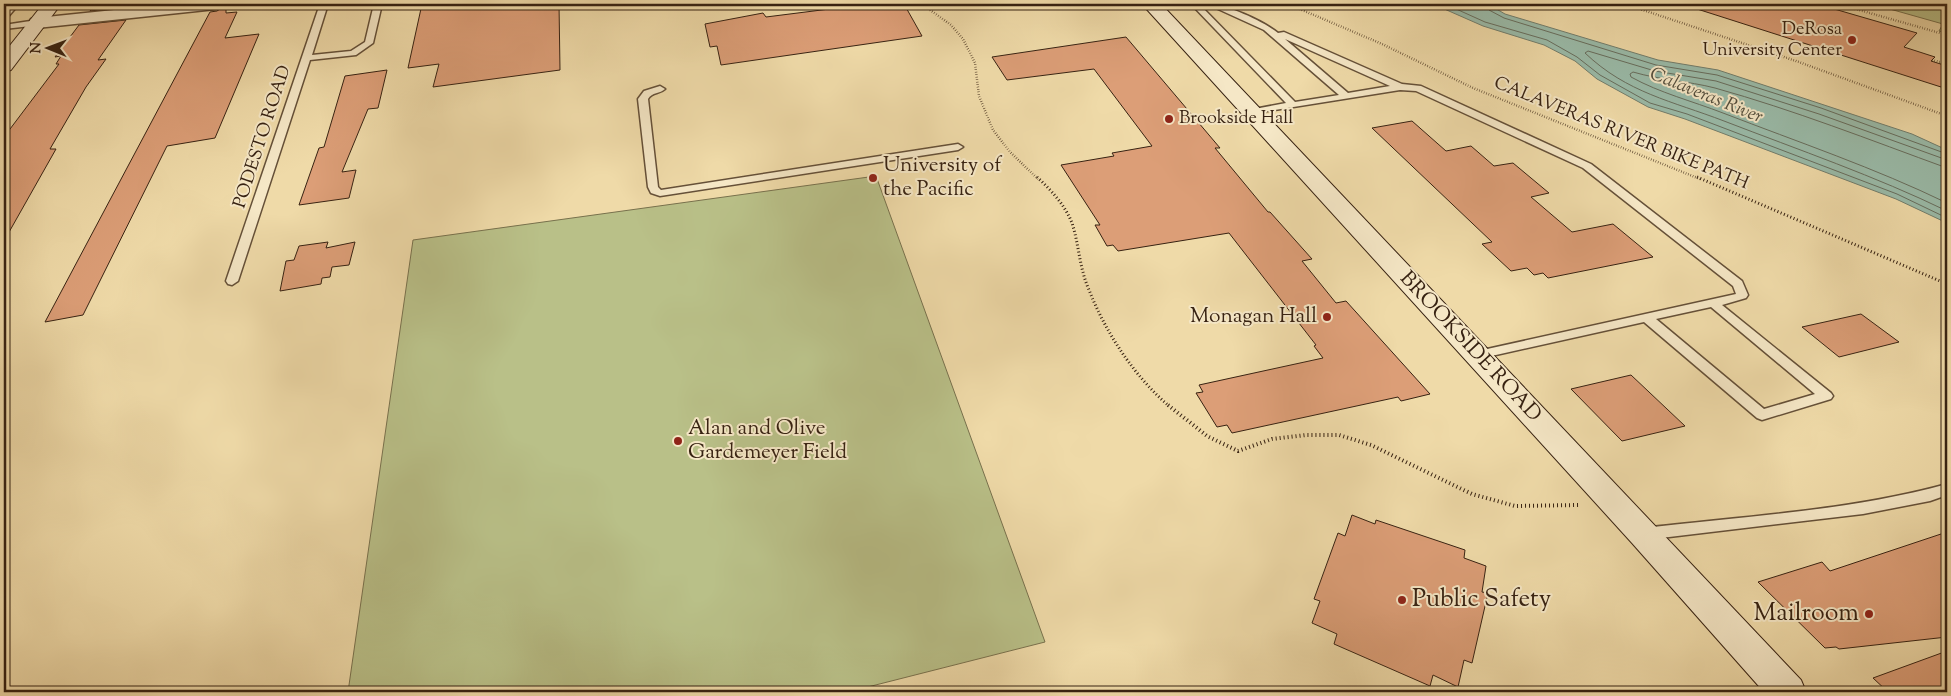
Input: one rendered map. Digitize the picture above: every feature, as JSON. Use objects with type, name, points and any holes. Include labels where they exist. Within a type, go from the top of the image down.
[{"type":"street","points":[[4,65],[52,4]]},
{"type":"street","points":[[37,23],[216,4]]},
{"type":"street","name":"BROOKSIDE ROAD","points":[[1151,4],[1644,534],[1788,692]]},
{"type":"lane","points":[[4,16],[16,4]]},
{"type":"lane","name":"PODESTO ROAD","points":[[232,281],[324,4]]},
{"type":"lane","points":[[306,58],[353,53],[369,43],[378,4]]},
{"type":"lane","points":[[1195,4],[1294,104]]},
{"type":"lane","points":[[1211,4],[1400,87]]},
{"type":"lane","points":[[4,27],[37,23]]},
{"type":"lane","points":[[1267,28],[1346,96]]},
{"type":"lane","points":[[1252,112],[1400,87],[1418,88],[1587,166],[1738,284],[1742,295],[1478,356]]},
{"type":"lane","points":[[660,89],[647,92],[643,99],[653,188],[655,192],[660,193],[958,147]]},
{"type":"lane","points":[[1647,318],[1762,416],[1826,396],[1713,303]]},
{"type":"lane","points":[[1644,534],[1863,508],[1930,495],[1947,489]]},
{"type":"path","points":[[922,4],[955,29],[968,47],[974,61],[978,90],[994,132],[1019,161],[1055,195],[1068,215],[1076,235],[1083,273],[1100,314],[1123,352],[1154,390],[1183,417],[1208,436],[1238,451],[1272,439],[1306,435],[1339,435],[1371,445],[1472,494],[1515,506],[1615,503]]},
{"type":"path","name":"CALAVERAS RIVER BIKE PATH","points":[[1288,4],[1382,44],[1473,88],[1687,173],[1947,284]]},
{"type":"path","points":[[1624,4],[1796,61],[1947,116]]},
{"type":"path","points":[[1838,4],[1947,35]]},
{"type":"path","points":[[1932,60],[1947,64]]},
{"type":"path","points":[[1944,63],[1947,60]]},
{"type":"green space","points":[[1872,4],[1947,4],[1947,33],[1939,31],[1943,24]]},
{"type":"green space","name":"Alan and Olive Gardemeyer Field","points":[[876,176],[1045,642],[848,692],[348,692],[413,240]]},
{"type":"water","name":"Calaveras River","points":[[1433,4],[1488,4],[1505,14],[1658,60],[1718,70],[1912,134],[1947,150],[1947,223],[1896,199],[1685,119],[1648,107],[1597,79],[1575,61],[1544,45],[1483,26]]},
{"type":"building","points":[[95,4],[138,4],[137,6],[90,11]]},
{"type":"building","points":[[422,4],[559,4],[560,70],[433,87],[439,64],[408,68]]},
{"type":"building","points":[[869,4],[904,4],[922,36],[721,65],[717,46],[710,47],[705,24],[763,13],[766,17]]},
{"type":"building","name":"DeRosa University Center","points":[[1694,4],[1817,4],[1917,33],[1904,47],[1935,57],[1931,61],[1947,66],[1947,79],[1941,87],[1694,8]]},
{"type":"building","points":[[226,5],[226,13],[237,12],[225,38],[259,34],[215,138],[167,146],[83,315],[45,322],[210,12],[217,11]]},
{"type":"building","points":[[126,20],[98,60],[106,59],[86,87],[50,149],[56,149],[4,241],[4,137],[59,64],[56,64],[61,56],[55,57],[79,25]]},
{"type":"building","points":[[1126,37],[1220,148],[1215,148],[1268,212],[1312,259],[1302,261],[1336,303],[1346,301],[1430,394],[1401,401],[1398,397],[1232,433],[1227,425],[1217,427],[1196,393],[1203,392],[1199,385],[1323,358],[1314,346],[1316,345],[1229,233],[1118,251],[1113,245],[1107,246],[1095,225],[1100,225],[1061,165],[1114,156],[1112,153],[1152,146],[1094,69],[1007,80],[992,57]]},
{"type":"building","points":[[387,70],[378,108],[368,109],[342,172],[356,170],[349,198],[299,205],[319,148],[324,147],[345,76]]},
{"type":"building","points":[[1412,121],[1446,151],[1471,146],[1494,166],[1513,163],[1549,193],[1531,197],[1572,232],[1613,224],[1653,257],[1548,278],[1543,273],[1534,275],[1527,268],[1511,271],[1482,244],[1492,242],[1372,128]]},
{"type":"building","points":[[328,242],[326,248],[355,242],[349,265],[332,267],[330,277],[322,278],[321,284],[280,291],[286,261],[294,260],[299,246]]},
{"type":"building","points":[[1861,314],[1899,342],[1839,357],[1802,327]]},
{"type":"building","points":[[1631,375],[1685,426],[1622,441],[1571,389]]},
{"type":"building","name":"Public Safety","points":[[1352,515],[1375,524],[1376,520],[1465,550],[1464,558],[1486,566],[1482,592],[1488,593],[1472,663],[1464,660],[1458,687],[1433,675],[1430,686],[1334,644],[1337,634],[1312,623],[1320,601],[1314,599],[1338,533],[1345,536]]},
{"type":"building","name":"Mailroom","points":[[1947,532],[1947,637],[1839,649],[1836,647],[1825,648],[1758,582],[1822,562],[1830,571]]},
{"type":"building","points":[[1947,651],[1947,692],[1888,692],[1873,678]]},
{"type":"place","name":"DeRosa University Center","points":[[1852,40]]},
{"type":"place","name":"Brookside Hall","points":[[1169,119]]},
{"type":"place","name":"University of the Pacific","points":[[873,178]]},
{"type":"place","name":"Monagan Hall","points":[[1327,317]]},
{"type":"place","name":"Alan and Olive Gardemeyer Field","points":[[678,441]]},
{"type":"place","name":"Public Safety","points":[[1402,600]]},
{"type":"place","name":"Mailroom","points":[[1869,614]]}]
